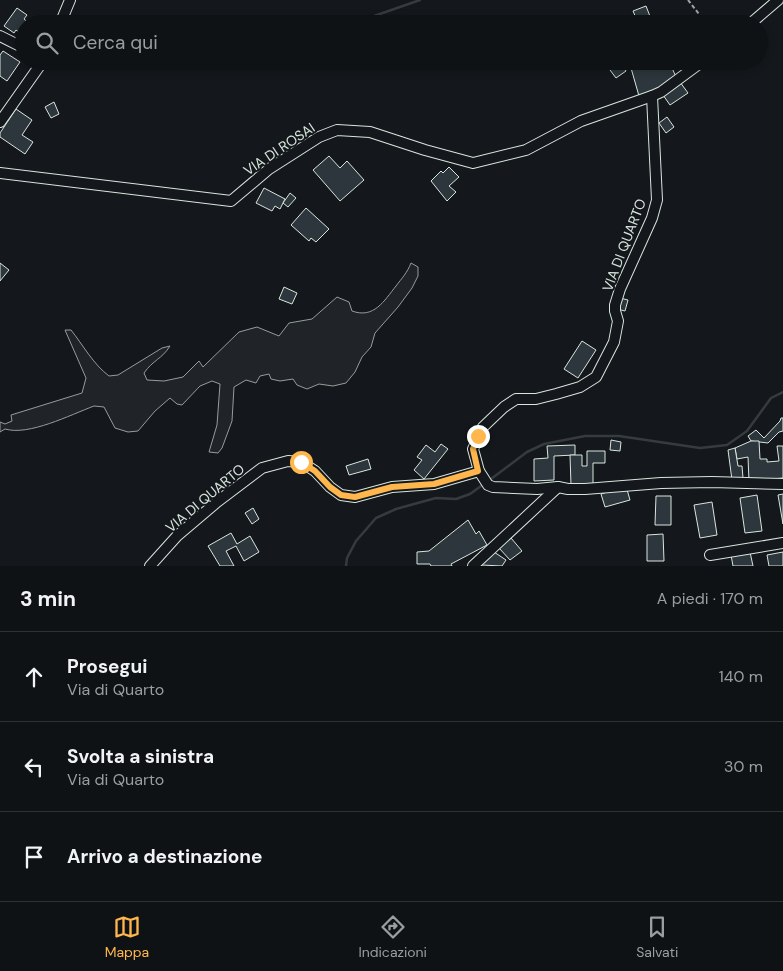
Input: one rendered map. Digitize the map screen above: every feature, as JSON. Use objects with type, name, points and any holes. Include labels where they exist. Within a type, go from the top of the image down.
[{"type":"street","points":[[64,15],[70,0]]},
{"type":"street","points":[[760,15],[778,0]]},
{"type":"street","points":[[0,36],[15,44]]},
{"type":"street","points":[[0,122],[37,70]]},
{"type":"street","points":[[652,96],[661,92],[691,70]]},
{"type":"street","name":"VIA DI ROSAI","points":[[0,173],[231,201],[269,169],[319,137],[338,130],[370,132],[424,150],[473,163],[526,150],[581,121],[652,96]]},
{"type":"street","name":"VIA DI QUARTO","points":[[150,566],[177,536],[262,468],[288,461],[301,462],[315,471],[330,487],[341,495],[355,497],[392,487],[434,484],[478,471],[473,449],[483,427],[504,407],[516,399],[556,394],[580,387],[596,377],[614,342],[618,321],[615,304],[652,218],[657,200],[652,96]]},
{"type":"street","points":[[478,471],[488,485],[493,487],[537,489],[558,487],[585,489],[661,483],[783,484]]},
{"type":"street","points":[[473,566],[558,487]]},
{"type":"street","points":[[710,555],[783,543]]},
{"type":"path","points":[[688,0],[700,15]]},
{"type":"shaded area","points":[[411,263],[418,267],[418,276],[412,288],[375,333],[371,347],[362,357],[355,372],[346,383],[333,386],[319,384],[307,389],[297,385],[293,379],[280,381],[271,379],[269,374],[260,376],[256,383],[246,380],[234,387],[232,421],[222,448],[218,453],[209,452],[217,425],[220,384],[212,381],[200,386],[182,405],[177,404],[170,398],[155,411],[138,431],[128,432],[115,428],[104,407],[94,406],[37,427],[26,430],[5,429],[0,432],[0,422],[5,424],[12,421],[11,415],[82,393],[86,378],[65,330],[71,330],[93,360],[109,376],[118,375],[162,348],[170,346],[144,373],[147,380],[164,381],[183,377],[199,361],[203,367],[239,332],[257,327],[279,336],[289,323],[312,319],[337,297],[349,302],[352,311],[366,313],[372,311],[387,297],[408,270]]},
{"type":"building","points":[[646,6],[650,15],[635,15],[633,11]]},
{"type":"building","points":[[17,8],[27,15],[15,15],[14,33],[4,26]]},
{"type":"building","points":[[3,51],[15,59],[15,69],[7,81],[0,76],[0,55]]},
{"type":"building","points":[[610,70],[625,70],[626,71],[616,78]]},
{"type":"building","points":[[632,70],[673,70],[676,77],[663,87],[639,96]]},
{"type":"building","points":[[680,82],[688,93],[670,105],[663,95]]},
{"type":"building","points":[[54,102],[59,114],[51,118],[45,107]]},
{"type":"building","points":[[16,109],[32,120],[22,135],[33,142],[25,154],[0,137],[0,133]]},
{"type":"building","points":[[667,117],[674,127],[666,133],[659,123]]},
{"type":"building","points":[[329,156],[340,168],[347,161],[364,180],[340,201],[313,170]]},
{"type":"building","points":[[449,167],[459,177],[449,186],[456,192],[447,201],[431,181],[441,171],[443,173]]},
{"type":"building","points":[[264,188],[285,199],[280,209],[275,206],[272,211],[256,203]]},
{"type":"building","points":[[290,193],[296,198],[288,207],[283,203]]},
{"type":"building","points":[[306,208],[329,229],[316,242],[311,238],[309,241],[291,225]]},
{"type":"building","points":[[0,263],[9,270],[0,281]]},
{"type":"building","points":[[284,287],[297,293],[292,304],[279,299]]},
{"type":"building","points":[[620,298],[628,300],[625,311],[617,309]]},
{"type":"building","points":[[582,341],[596,350],[578,378],[564,369]]},
{"type":"building","points":[[783,418],[783,431],[779,432],[768,443],[751,441],[748,436],[756,430],[764,438]]},
{"type":"building","points":[[611,440],[621,442],[620,451],[610,450]]},
{"type":"building","points":[[751,441],[759,441],[760,459],[767,459],[767,462],[779,461],[777,446],[783,446],[783,478],[749,481],[748,457],[737,459],[735,448]]},
{"type":"building","points":[[441,444],[448,449],[424,479],[414,470],[422,460],[417,457],[426,445],[435,452]]},
{"type":"building","points":[[575,445],[575,455],[554,456],[554,480],[534,481],[534,459],[548,458],[547,446]]},
{"type":"building","points":[[735,448],[738,466],[742,466],[743,478],[732,480],[728,450]]},
{"type":"building","points":[[587,451],[605,451],[605,463],[593,463],[593,485],[571,485],[570,455],[582,455],[582,466],[587,466]]},
{"type":"building","points":[[368,459],[371,469],[349,475],[346,466]]},
{"type":"building","points":[[626,486],[630,500],[605,507],[601,494]]},
{"type":"building","points":[[783,494],[783,524],[778,495]]},
{"type":"building","points":[[757,495],[762,531],[745,533],[740,498]]},
{"type":"building","points":[[656,496],[671,496],[671,525],[655,525]]},
{"type":"building","points":[[712,502],[717,535],[700,538],[694,505]]},
{"type":"building","points":[[253,508],[259,519],[252,524],[245,513]]},
{"type":"building","points":[[468,520],[476,534],[479,531],[487,545],[451,564],[452,566],[417,564],[417,552],[429,551]]},
{"type":"building","points":[[231,533],[237,544],[250,536],[259,552],[244,561],[236,546],[226,551],[234,566],[220,566],[208,546]]},
{"type":"building","points":[[663,534],[664,561],[647,561],[647,535]]},
{"type":"building","points":[[511,538],[522,551],[510,560],[499,548]]},
{"type":"building","points":[[491,550],[506,560],[502,566],[481,565]]},
{"type":"building","points":[[750,552],[753,566],[733,566],[731,555]]},
{"type":"building","points":[[783,552],[783,566],[769,566],[767,555]]},
{"type":"waterway","points":[[377,15],[420,0]]},
{"type":"waterway","points":[[491,479],[527,452],[544,444],[585,436],[619,436],[700,448],[727,445],[747,431],[771,398],[783,392]]},
{"type":"waterway","points":[[346,566],[347,558],[356,541],[376,518],[396,509],[436,498],[456,499],[470,494],[481,486]]},
{"type":"route","points":[[301,462],[315,471],[330,487],[341,495],[355,497],[392,487],[434,484],[478,471],[473,449],[478,436]]}]
